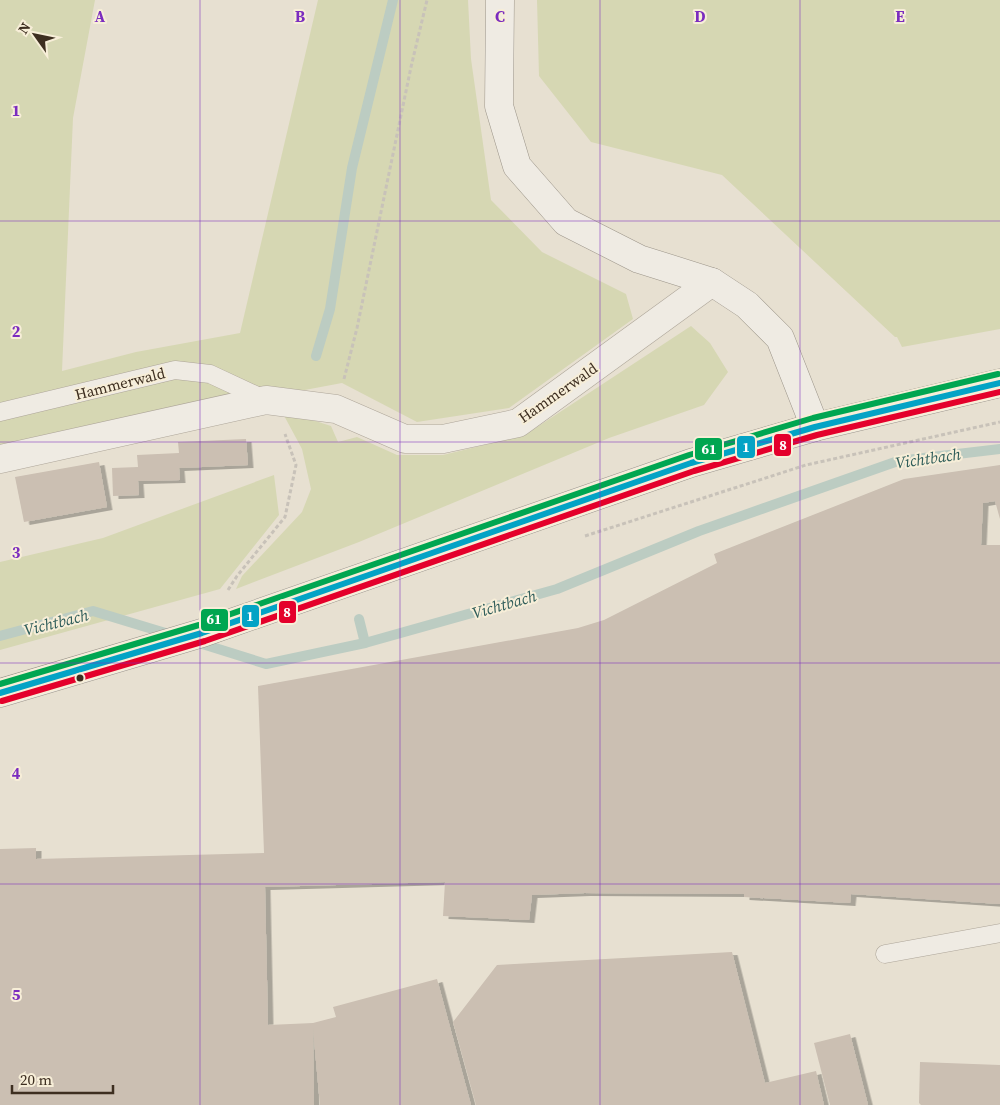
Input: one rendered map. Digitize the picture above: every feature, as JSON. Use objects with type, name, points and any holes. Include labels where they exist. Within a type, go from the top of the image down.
[{"type":"main road","points":[[500,0],[499,106],[517,166],[566,222],[638,259],[712,282],[748,305],[780,338],[815,427]]},
{"type":"main road","name":"Hammerwald","points":[[0,459],[266,400],[336,409],[405,439],[443,439],[518,423],[712,282]]},
{"type":"main road","points":[[0,693],[132,656],[691,463],[815,427],[1000,384]]},
{"type":"lane","name":"Hammerwald","points":[[0,412],[175,370],[210,374],[266,400]]},
{"type":"lane","points":[[885,954],[1000,933]]},
{"type":"path","points":[[336,409],[357,328],[411,67],[427,0]]},
{"type":"path","points":[[227,592],[237,576],[285,517],[296,465],[284,429],[266,400]]},
{"type":"path","points":[[580,538],[806,465],[1000,422]]},
{"type":"green space","points":[[0,0],[95,0],[73,118],[62,371],[136,352],[240,333],[318,0],[468,0],[471,59],[491,200],[542,252],[626,294],[633,319],[509,408],[417,422],[342,383],[0,447]]},
{"type":"green space","points":[[537,0],[1000,0],[1000,329],[902,347],[897,337],[722,175],[591,142],[539,76]]},
{"type":"green space","points":[[691,326],[710,343],[728,372],[704,405],[609,438],[359,542],[236,589],[242,576],[302,512],[311,489],[302,449],[281,410],[331,426],[338,442],[357,437],[397,455],[443,455],[525,435]]},
{"type":"green space","points":[[274,475],[279,515],[220,589],[0,650],[0,562],[103,538]]},
{"type":"building","points":[[246,439],[248,465],[179,468],[180,480],[138,481],[139,495],[113,496],[112,468],[138,467],[137,455],[179,453],[178,442]]},
{"type":"building","points":[[99,462],[107,507],[24,522],[15,477]]},
{"type":"building","points":[[1000,465],[1000,519],[995,501],[983,503],[981,545],[1000,545],[1000,904],[851,894],[850,903],[744,897],[744,894],[585,893],[532,895],[529,920],[443,916],[445,882],[265,887],[268,1025],[313,1023],[336,1017],[333,1007],[437,979],[471,1105],[320,1105],[313,1028],[314,1105],[0,1105],[0,849],[36,848],[36,859],[264,853],[258,686],[578,628],[604,620],[717,563],[714,554],[904,479]]},
{"type":"building","points":[[732,952],[765,1083],[816,1071],[824,1105],[476,1105],[453,1022],[497,965]]},
{"type":"building","points":[[850,1034],[868,1105],[830,1105],[814,1043]]},
{"type":"building","points":[[920,1062],[1000,1065],[1000,1105],[921,1105],[919,1103]]},
{"type":"waterway","points":[[316,356],[330,309],[352,168],[393,0]]},
{"type":"waterway","name":"Vichtbach","points":[[196,642],[266,664],[365,643],[557,589],[699,531],[898,461],[1000,449]]},
{"type":"waterway","name":"Vichtbach","points":[[0,636],[93,611],[172,635]]},
{"type":"waterway","points":[[359,619],[365,643]]},
{"type":"transit line","name":"61","points":[[0,684],[199,625],[689,455],[813,418],[998,374]]},
{"type":"transit line","name":"1","points":[[0,693],[202,633],[691,463],[815,427],[1000,383]]},
{"type":"transit line","name":"8","points":[[2,701],[205,641],[694,471],[817,435],[1000,392]]}]
